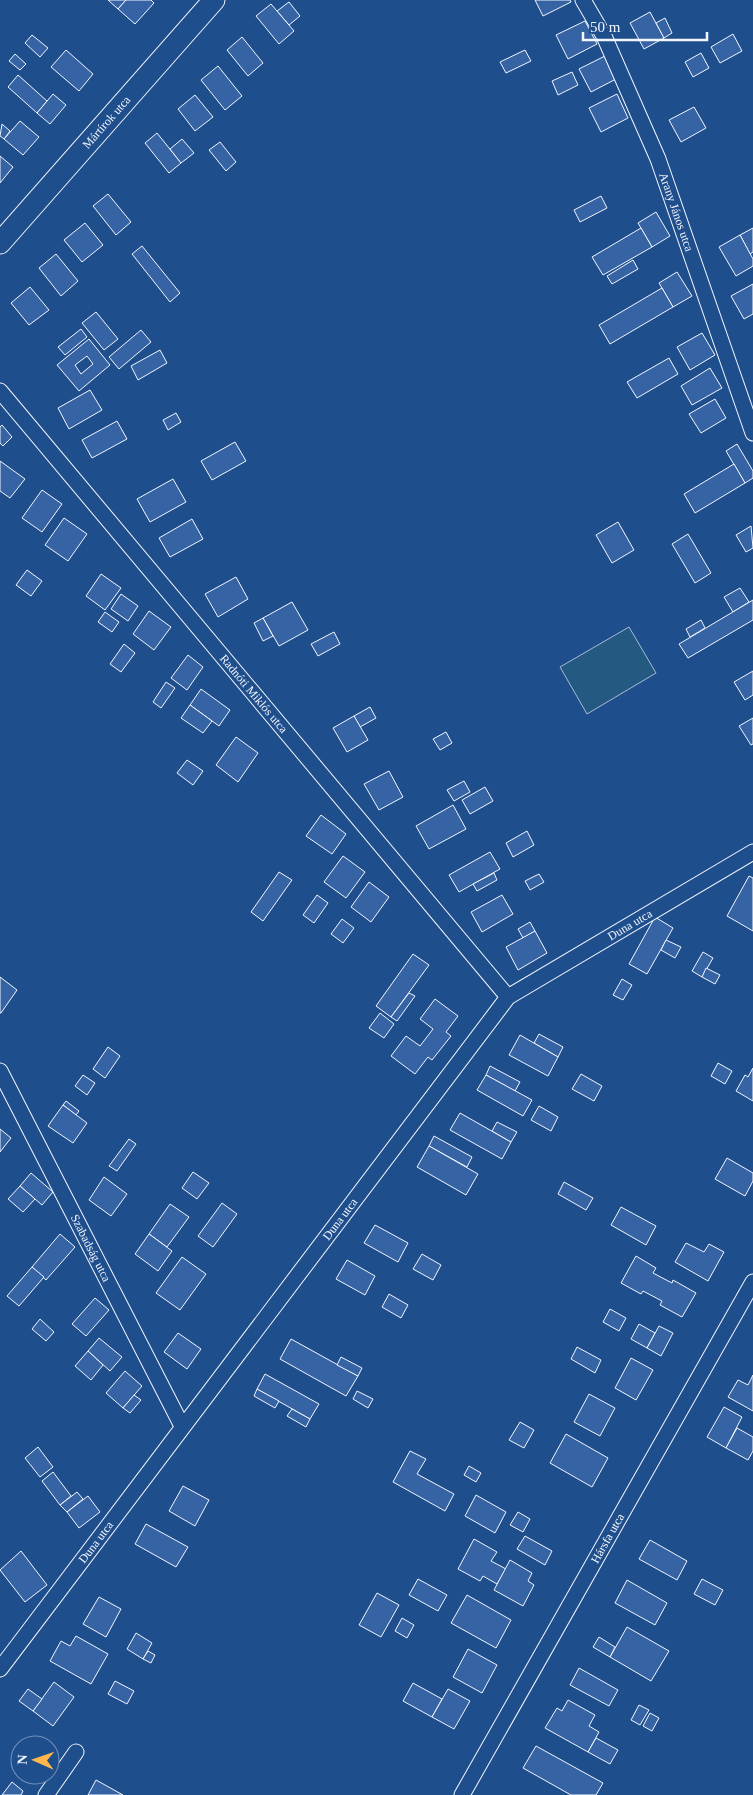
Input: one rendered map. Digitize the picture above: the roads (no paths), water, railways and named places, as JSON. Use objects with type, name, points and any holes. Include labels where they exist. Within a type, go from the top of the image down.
[{"type":"main road","name":"Mártírok utca","points":[[0,243],[214,0]]},
{"type":"street","name":"Arany János utca","points":[[583,0],[604,36],[658,159],[753,433]]},
{"type":"street","name":"Radnóti Miklós utca","points":[[0,391],[508,997]]},
{"type":"street","name":"Duna utca","points":[[0,1669],[508,997],[753,852]]},
{"type":"street","name":"Szabadság utca","points":[[0,1071],[182,1426]]},
{"type":"street","name":"Hársfa utca","points":[[462,1795],[753,1282]]},
{"type":"street","points":[[46,1795],[76,1752]]}]
